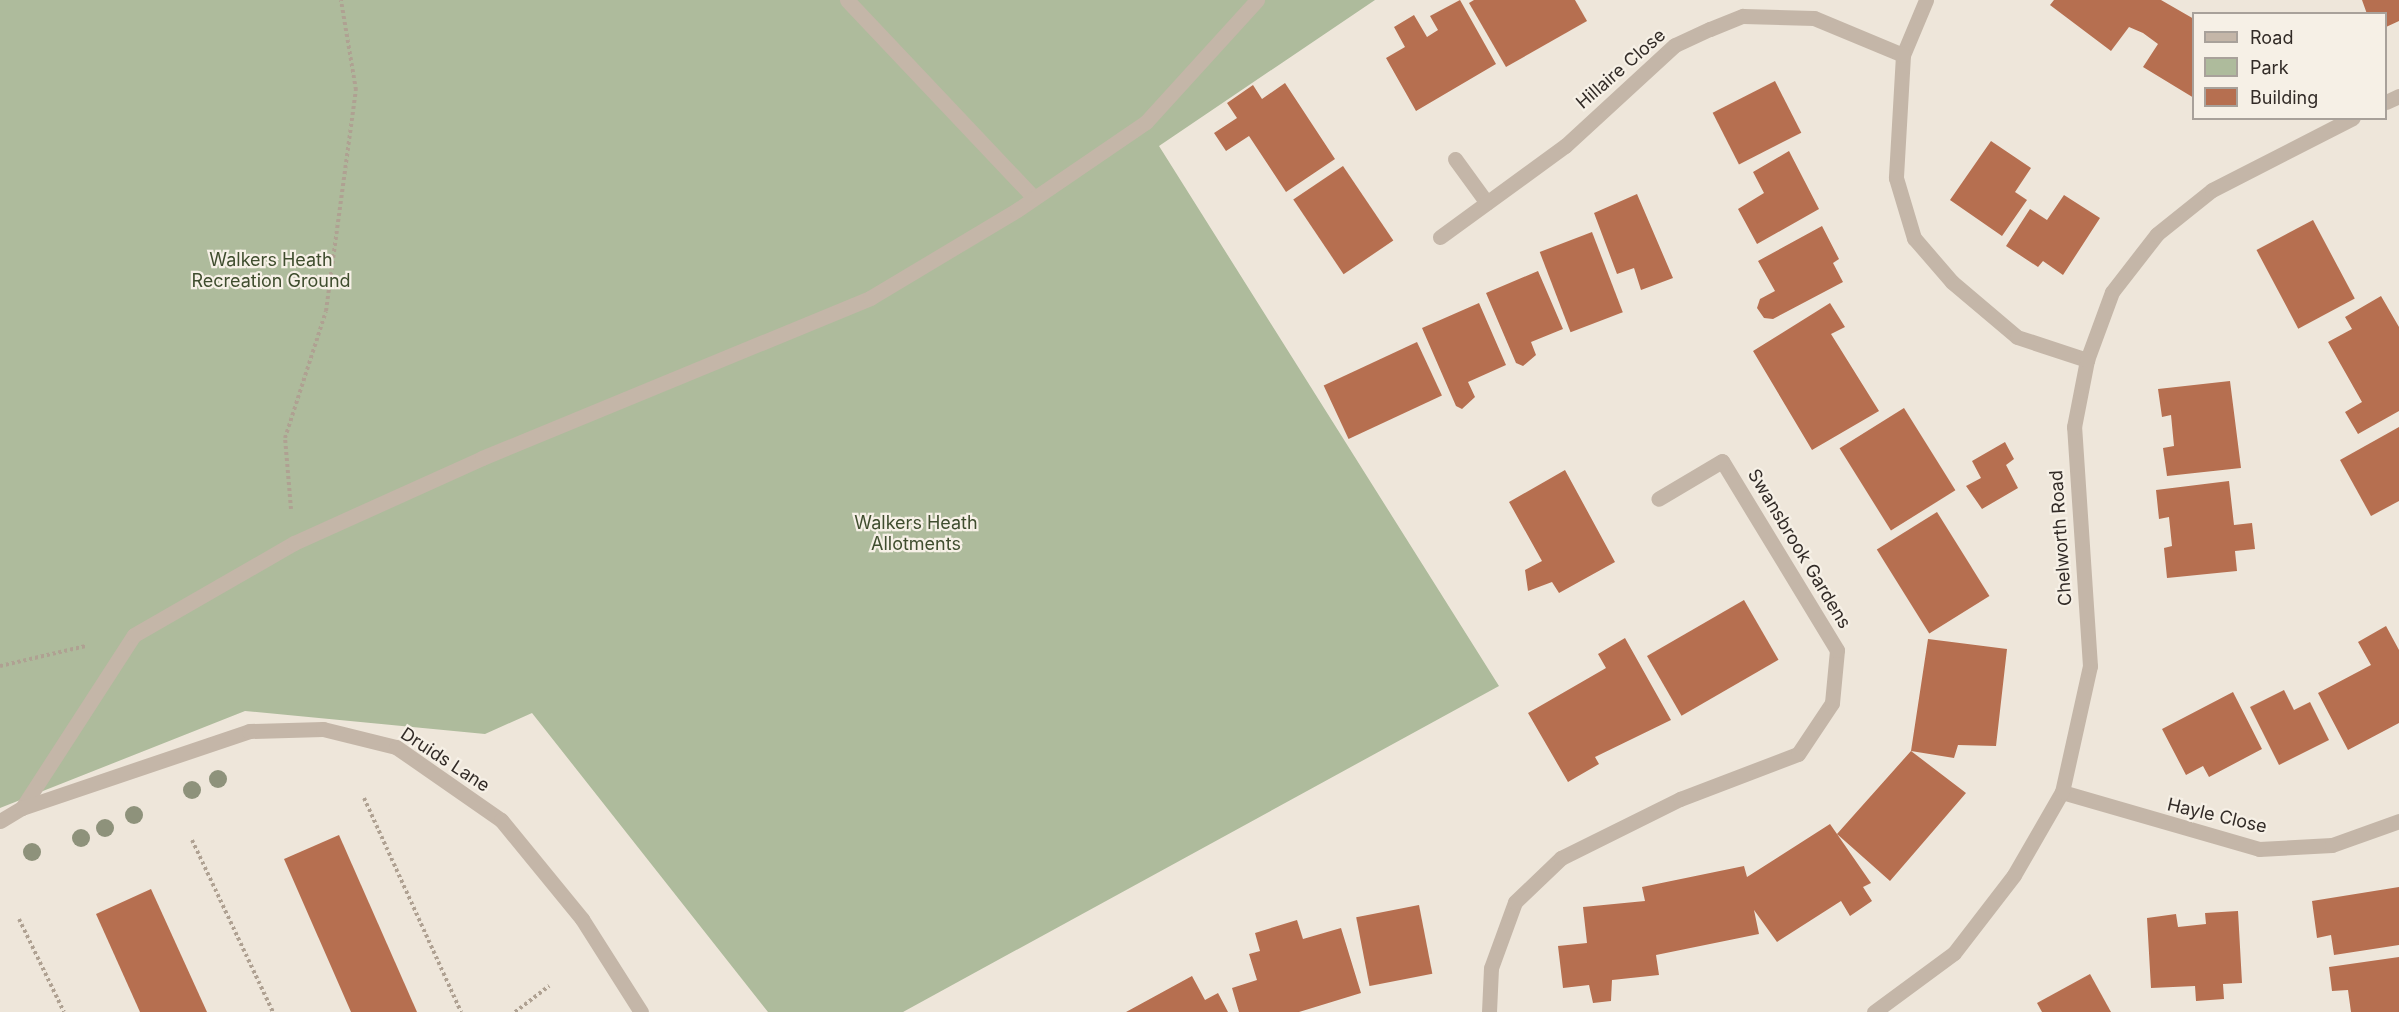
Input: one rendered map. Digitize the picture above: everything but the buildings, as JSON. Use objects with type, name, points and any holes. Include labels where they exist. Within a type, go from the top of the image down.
[{"type":"street","points":[[847,0],[1034,198]]},
{"type":"street","points":[[22,808],[134,635],[294,543],[482,458],[870,298],[1034,198],[1146,122],[1257,0]]},
{"type":"street","points":[[1926,0],[1904,55],[1896,178],[1914,238],[1952,282],[2017,337],[2087,360]]},
{"type":"street","name":"Hillaire Close","points":[[1440,237],[1565,146],[1675,45],[1743,16],[1814,18],[1904,55]]},
{"type":"street","name":"Chelworth Road","points":[[1874,1012],[1954,953],[2014,875],[2062,792],[2090,666],[2074,427],[2087,360],[2112,292],[2157,234],[2212,190],[2349,120]]},
{"type":"street","points":[[1455,159],[1487,203]]},
{"type":"street","name":"Swansbrook Gardens","points":[[1489,1012],[1491,968],[1515,902],[1561,858],[1680,799],[1798,754],[1832,703],[1837,650],[1722,461],[1658,498]]},
{"type":"street","name":"Druids Lane","points":[[0,821],[22,808],[249,731],[323,729],[396,747],[501,820],[582,920],[641,1012]]},
{"type":"street","name":"Hayle Close","points":[[2062,792],[2259,849],[2332,845],[2399,821]]},
{"type":"path","points":[[294,543],[285,438],[326,311],[356,90],[341,0]]},
{"type":"path","points":[[0,666],[134,635]]},
{"type":"path","points":[[364,798],[461,1012]]},
{"type":"path","points":[[192,840],[273,1012]]},
{"type":"path","points":[[19,919],[64,1012]]},
{"type":"path","points":[[515,1012],[549,986]]},
{"type":"green space","name":"Walkers Heath Allotments","points":[[0,0],[1375,0],[1159,146],[1499,686],[903,1012],[768,1012],[532,713],[485,734],[245,711],[0,808]]},
{"type":"park label","name":"Walkers Heath Recreation Ground","points":[[271,271]]}]
